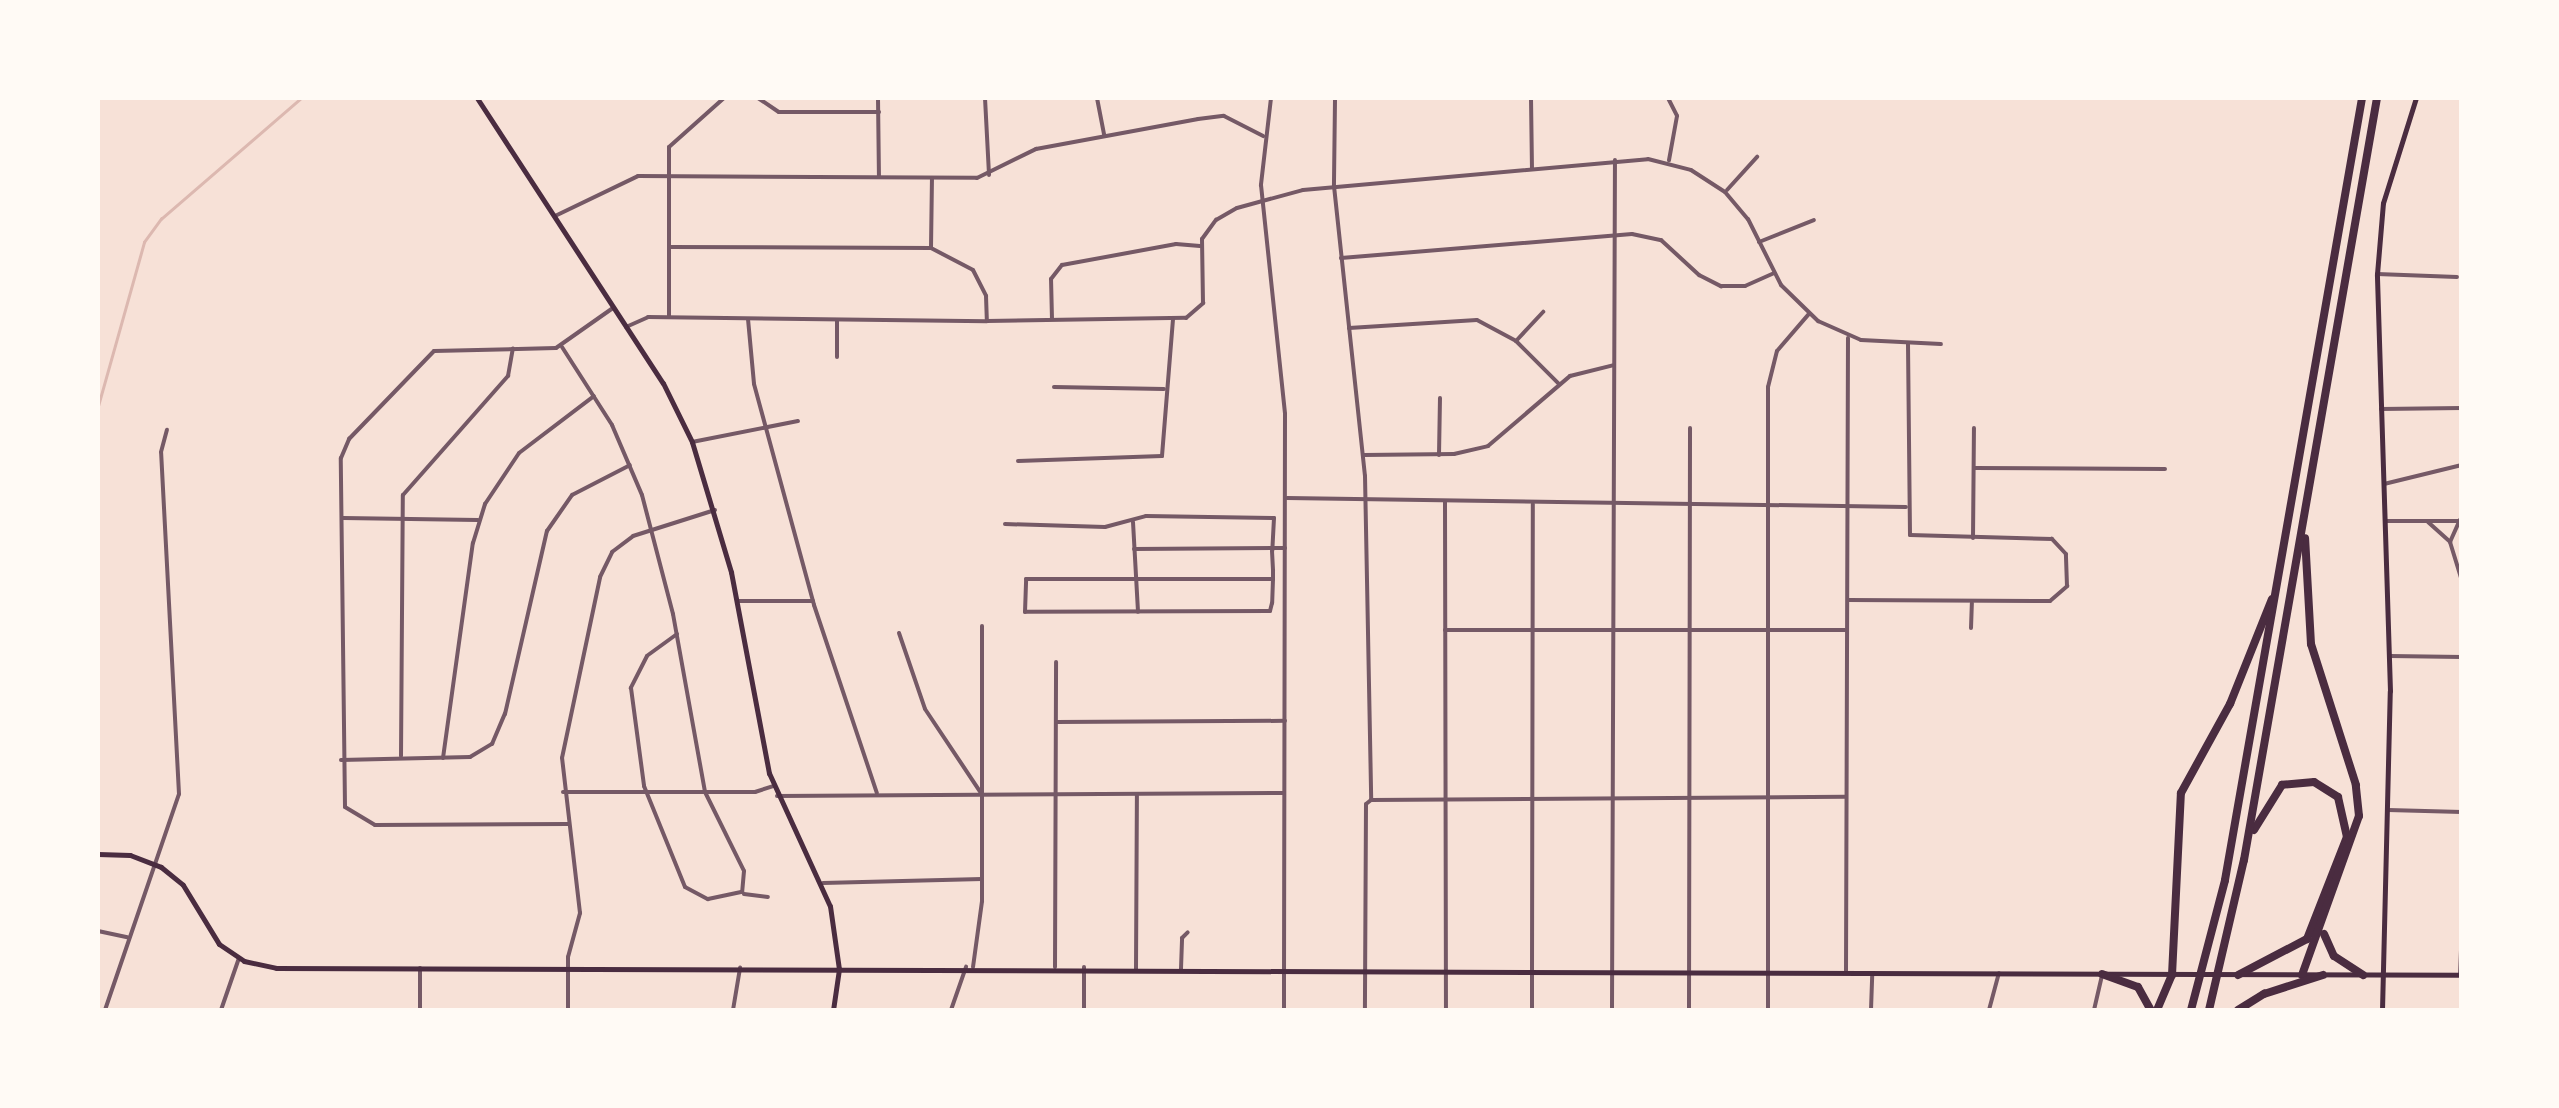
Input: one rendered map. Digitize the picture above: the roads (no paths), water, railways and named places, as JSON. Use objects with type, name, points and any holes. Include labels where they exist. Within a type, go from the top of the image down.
[{"type":"highway","points":[[2191,1010],[2225,880],[2336,228],[2362,98]]},
{"type":"highway","points":[[2209,1010],[2246,853],[2377,98]]},
{"type":"highway","points":[[2302,976],[2324,928],[2358,816],[2356,785],[2311,644],[2303,568],[2307,498]]},
{"type":"highway","points":[[2102,974],[2138,987],[2154,1010],[2176,975],[2180,793],[2230,704],[2277,591]]},
{"type":"highway","points":[[2238,976],[2307,939],[2347,837],[2338,796],[2314,782],[2282,785],[2258,816],[2246,853]]},
{"type":"highway","points":[[2324,928],[2334,956],[2363,975]]},
{"type":"highway","points":[[2238,1010],[2264,994],[2323,975]]},
{"type":"main road","points":[[477,98],[626,327],[692,442],[715,510],[737,601],[773,786],[823,883],[831,910],[839,968],[834,1010]]},
{"type":"main road","points":[[2382,1010],[2390,656],[2377,274],[2384,203],[2416,98]]},
{"type":"main road","points":[[98,854],[157,864],[183,885],[214,938],[239,958],[276,968],[969,967],[1532,974],[2461,975]]},
{"type":"street","points":[[668,317],[673,138],[724,98]]},
{"type":"street","points":[[758,98],[779,112],[879,112]]},
{"type":"street","points":[[878,98],[879,178]]},
{"type":"street","points":[[985,98],[989,175]]},
{"type":"street","points":[[1097,98],[1104,136]]},
{"type":"street","points":[[1271,98],[1263,136],[1261,202],[1284,391],[1284,1010]]},
{"type":"street","points":[[1531,98],[1532,168]]},
{"type":"street","points":[[1668,98],[1676,116],[1669,162]]},
{"type":"street","points":[[1335,100],[1334,186],[1364,455],[1371,800]]},
{"type":"street","points":[[554,216],[624,179],[932,179],[989,175],[1030,150],[1219,116],[1263,136]]},
{"type":"street","points":[[1725,192],[1757,157]]},
{"type":"street","points":[[1612,1010],[1615,158]]},
{"type":"street","points":[[626,327],[642,318],[668,317],[987,321],[1190,317],[1203,303],[1200,246],[1222,215],[1334,186],[1615,158],[1669,162],[1725,192],[1760,242],[1774,274],[1808,314],[1848,337],[1941,344]]},
{"type":"street","points":[[931,248],[932,179]]},
{"type":"street","points":[[1760,242],[1814,220]]},
{"type":"street","points":[[1342,258],[1615,235],[1662,240],[1699,275],[1722,286],[1746,286],[1774,274]]},
{"type":"street","points":[[1052,319],[1052,277],[1062,266],[1176,244],[1200,246]]},
{"type":"street","points":[[669,246],[931,248],[973,270],[986,296],[987,321]]},
{"type":"street","points":[[2377,274],[2457,277]]},
{"type":"street","points":[[568,824],[367,824],[342,800],[343,448],[427,356],[446,348],[562,346],[613,308]]},
{"type":"street","points":[[1516,341],[1543,312]]},
{"type":"street","points":[[1768,1010],[1770,367],[1782,343],[1808,314]]},
{"type":"street","points":[[1018,461],[1152,461],[1164,451],[1164,388],[1173,318]]},
{"type":"street","points":[[748,319],[752,373],[813,600],[876,793]]},
{"type":"street","points":[[1349,328],[1468,319],[1516,341],[1559,384]]},
{"type":"street","points":[[837,320],[837,357]]},
{"type":"street","points":[[1846,973],[1848,337]]},
{"type":"street","points":[[1846,600],[2054,600],[2065,590],[2064,548],[2052,539],[1914,537],[1906,507],[1908,343]]},
{"type":"street","points":[[562,346],[630,465],[652,529],[677,634],[705,792],[744,872],[742,892]]},
{"type":"street","points":[[401,758],[401,518],[408,482],[504,382],[514,348]]},
{"type":"street","points":[[1364,455],[1439,455],[1500,440],[1559,384],[1588,368],[1614,365]]},
{"type":"street","points":[[1054,387],[1164,388]]},
{"type":"street","points":[[443,758],[478,520],[519,454],[594,396]]},
{"type":"street","points":[[1439,455],[1440,398]]},
{"type":"street","points":[[2381,409],[2462,408]]},
{"type":"street","points":[[692,442],[798,422]]},
{"type":"street","points":[[1689,1010],[1690,428]]},
{"type":"street","points":[[1973,538],[1974,428]]},
{"type":"street","points":[[105,1010],[127,938],[157,864],[180,784],[162,452],[167,430]]},
{"type":"street","points":[[341,760],[475,755],[496,738],[551,522],[580,490],[630,465]]},
{"type":"street","points":[[2384,484],[2462,465]]},
{"type":"street","points":[[1974,468],[2165,468]]},
{"type":"street","points":[[1287,498],[1906,507]]},
{"type":"street","points":[[1445,502],[1446,1010]]},
{"type":"street","points":[[1532,1010],[1533,504]]},
{"type":"street","points":[[568,1010],[568,968],[580,913],[563,792],[564,747],[600,576],[618,546],[652,529],[715,510]]},
{"type":"street","points":[[341,518],[478,520]]},
{"type":"street","points":[[1004,524],[1116,526],[1132,520],[1274,518],[1273,579],[1270,611],[1022,610],[1022,582],[1273,579]]},
{"type":"street","points":[[1132,520],[1138,612]]},
{"type":"street","points":[[2426,520],[2450,542],[2462,581]]},
{"type":"street","points":[[2386,521],[2461,520],[2450,542]]},
{"type":"street","points":[[1134,549],[1286,548]]},
{"type":"street","points":[[737,601],[813,600]]},
{"type":"street","points":[[1971,628],[1972,601]]},
{"type":"street","points":[[951,1010],[969,967],[982,879],[982,626]]},
{"type":"street","points":[[1445,630],[1846,630]]},
{"type":"street","points":[[899,633],[925,709],[980,793]]},
{"type":"street","points":[[677,634],[647,656],[631,688],[646,792],[685,888],[708,899],[742,892],[768,897]]},
{"type":"street","points":[[2390,656],[2462,657]]},
{"type":"street","points":[[1055,968],[1056,662]]},
{"type":"street","points":[[1056,722],[1285,721]]},
{"type":"street","points":[[563,792],[705,792],[773,786]]},
{"type":"street","points":[[1136,969],[1137,792]]},
{"type":"street","points":[[777,796],[1284,793]]},
{"type":"street","points":[[1365,1010],[1366,804],[1371,800],[1845,797]]},
{"type":"street","points":[[2388,810],[2462,812]]},
{"type":"street","points":[[823,883],[982,879]]},
{"type":"street","points":[[2461,975],[2462,925]]},
{"type":"street","points":[[98,931],[127,938]]},
{"type":"street","points":[[1181,969],[1182,938],[1188,932]]},
{"type":"street","points":[[221,1010],[239,958]]},
{"type":"street","points":[[420,968],[420,1010]]},
{"type":"street","points":[[733,1010],[740,968]]},
{"type":"street","points":[[1084,968],[1084,1010]]},
{"type":"street","points":[[1872,972],[1872,1010]]},
{"type":"street","points":[[1989,1010],[1999,974]]},
{"type":"street","points":[[2094,1010],[2102,974]]},
{"type":"waterway","points":[[98,406],[144,242],[161,219],[301,98]]}]
